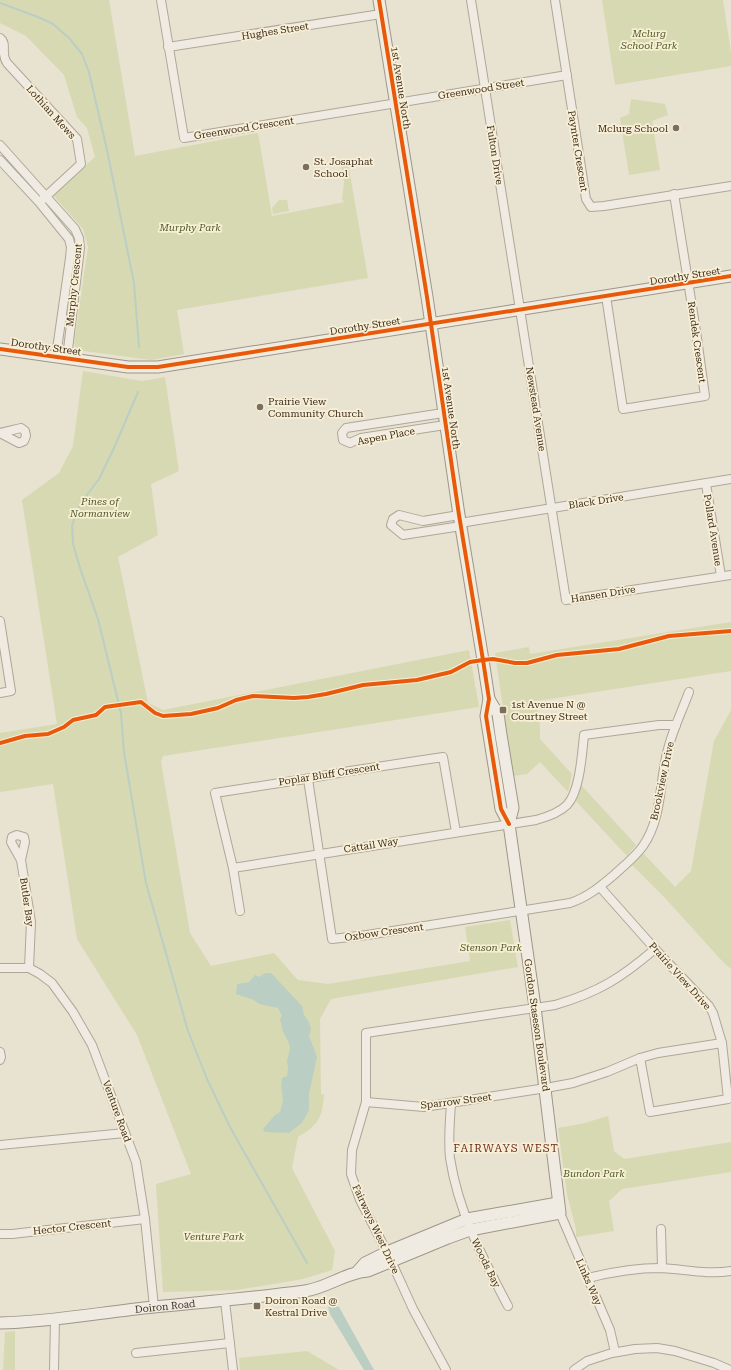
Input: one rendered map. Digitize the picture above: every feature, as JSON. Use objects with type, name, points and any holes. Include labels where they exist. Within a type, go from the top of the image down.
[{"type":"street","name":"Greenwood Crescent","points":[[161,0],[184,138],[395,103]]},
{"type":"street","name":"1st Avenue North","points":[[378,0],[431,324],[443,413],[489,699]]},
{"type":"street","name":"Fulton Drive","points":[[471,0],[519,310]]},
{"type":"street","name":"Paynter Crescent","points":[[555,0],[586,199],[591,207],[731,186]]},
{"type":"street","name":"Hughes Street","points":[[168,47],[381,14]]},
{"type":"street","name":"Lothian Mews","points":[[0,38],[5,44],[3,55],[7,63],[77,139],[81,164],[39,202]]},
{"type":"street","name":"Greenwood Street","points":[[395,103],[567,75]]},
{"type":"street","name":"Murphy Crescent","points":[[0,145],[75,229],[79,238],[80,248],[62,357]]},
{"type":"street","name":"Murphy Crescent","points":[[0,160],[39,202],[69,239],[71,247],[62,357]]},
{"type":"street","points":[[674,194],[688,283]]},
{"type":"street","name":"Dorothy Street","points":[[0,349],[128,367],[158,367],[731,276]]},
{"type":"street","name":"Rendek Crescent","points":[[606,296],[623,409],[704,396],[688,283]]},
{"type":"street","name":"Newstead Avenue","points":[[519,310],[552,508]]},
{"type":"street","name":"Aspen Place","points":[[443,413],[346,428],[342,432],[343,440],[350,443],[362,438],[445,425]]},
{"type":"street","name":"Black Drive","points":[[460,521],[552,508],[731,479]]},
{"type":"street","name":"Pollard Avenue","points":[[706,484],[721,576]]},
{"type":"street","name":"Hansen Drive","points":[[552,508],[566,600],[731,574]]},
{"type":"street","points":[[399,515],[423,521],[460,521],[403,535],[391,525],[392,519],[399,515]]},
{"type":"street","points":[[0,621],[11,691],[0,693]]},
{"type":"street","name":"Brookview Drive","points":[[521,911],[570,903],[584,898],[600,887],[643,846],[651,831],[657,814],[668,750],[689,692]]},
{"type":"street","name":"Gordon Staseson Boulevard","points":[[489,699],[486,716],[501,810],[509,824],[536,1007],[559,1208]]},
{"type":"street","points":[[509,824],[536,820],[550,816],[567,804],[575,790],[579,773],[584,735],[660,725],[676,725]]},
{"type":"street","name":"Poplar Bluff Crescent","points":[[233,868],[215,793],[308,779],[350,770],[443,757],[456,832]]},
{"type":"street","points":[[308,779],[320,854]]},
{"type":"street","name":"Cattail Way","points":[[233,868],[509,824]]},
{"type":"street","name":"Oxbow Crescent","points":[[320,854],[332,939],[521,911]]},
{"type":"street","name":"Butler Bay","points":[[21,860],[31,922],[29,968]]},
{"type":"street","points":[[233,868],[240,911]]},
{"type":"street","name":"Prairie View Drive","points":[[600,887],[714,1013],[722,1043],[728,1099],[650,1112],[640,1058]]},
{"type":"street","points":[[536,1007],[555,1005],[592,993],[630,970],[655,949]]},
{"type":"street","points":[[0,968],[29,968]]},
{"type":"street","name":"Venture Road","points":[[29,968],[52,983],[92,1045],[136,1162],[145,1219],[154,1307]]},
{"type":"street","name":"Fairways West Drive","points":[[446,1370],[413,1309],[389,1256],[360,1200],[351,1174],[352,1150],[366,1102],[366,1033],[536,1007]]},
{"type":"street","points":[[546,1088],[573,1083],[607,1072],[640,1058],[658,1053],[722,1043]]},
{"type":"street","points":[[0,1052],[0,1060]]},
{"type":"street","name":"Sparrow Street","points":[[366,1102],[424,1107],[546,1088]]},
{"type":"street","name":"Woods Bay","points":[[451,1103],[449,1136],[450,1157],[456,1186],[470,1230],[508,1306]]},
{"type":"street","points":[[0,1145],[125,1133]]},
{"type":"street","points":[[389,1256],[467,1219],[559,1208]]},
{"type":"street","points":[[389,1256],[470,1230],[559,1208]]},
{"type":"street","name":"Links Way","points":[[559,1208],[610,1330],[615,1352]]},
{"type":"street","name":"Hector Crescent","points":[[0,1234],[12,1234],[145,1219]]},
{"type":"street","points":[[661,1229],[662,1268]]},
{"type":"street","name":"Doiron Road","points":[[0,1323],[55,1319],[154,1307],[225,1301],[307,1290],[329,1284],[357,1272],[368,1271],[389,1256]]},
{"type":"street","points":[[588,1278],[618,1271],[641,1268],[662,1268],[710,1273],[731,1271]]},
{"type":"street","points":[[225,1301],[233,1370]]},
{"type":"street","points":[[54,1370],[55,1319]]},
{"type":"street","points":[[136,1353],[230,1343]]},
{"type":"street","points":[[574,1370],[587,1361],[615,1352],[657,1348],[675,1351],[714,1363],[730,1370]]},
{"type":"green space","name":"Murphy Park","points":[[0,0],[109,0],[135,156],[258,133],[272,216],[345,202],[342,200],[344,182],[341,164],[348,163],[368,278],[177,310],[184,354],[151,360],[77,350],[74,343],[88,247],[83,229],[53,195],[95,157],[87,128],[77,117],[64,75],[26,36],[0,23]]},
{"type":"green space","name":"Mclurg School Park","points":[[602,0],[723,0],[731,53],[731,66],[615,85]]},
{"type":"green space","points":[[631,99],[665,104],[668,115],[652,121],[660,170],[629,175],[620,118],[629,114]]},
{"type":"green space","points":[[279,200],[287,200],[289,211],[273,214],[272,208]]},
{"type":"green space","points":[[83,371],[142,381],[165,377],[179,471],[151,484],[158,535],[118,557],[148,703],[163,710],[469,650],[479,707],[163,756],[161,762],[190,933],[211,966],[274,953],[298,980],[328,984],[470,961],[465,927],[510,920],[518,967],[331,999],[320,1019],[321,1094],[324,1095],[322,1110],[314,1125],[298,1137],[292,1168],[335,1251],[332,1270],[303,1279],[237,1290],[163,1292],[156,1184],[191,1174],[137,1035],[77,939],[53,784],[0,792],[0,733],[57,724],[22,500],[59,473],[73,446]]},
{"type":"green space","points":[[731,622],[731,671],[537,701],[540,739],[572,774],[568,792],[540,762],[527,774],[513,776],[495,653],[529,647],[530,654]]},
{"type":"green space","points":[[731,710],[731,969],[632,865],[643,853],[675,887],[691,871],[714,741]]},
{"type":"green space","points":[[581,785],[636,845],[627,856],[575,800]]},
{"type":"green space","name":"Bundon Park","points":[[608,1116],[614,1151],[624,1159],[731,1142],[731,1172],[622,1189],[609,1201],[614,1231],[576,1237],[576,1229],[567,1194],[558,1128],[585,1123]]},
{"type":"green space","points":[[15,1331],[15,1370],[3,1370],[5,1332]]},
{"type":"green space","points":[[307,1351],[339,1370],[240,1370],[239,1358]]},
{"type":"shaded area","points":[[265,973],[271,973],[302,1006],[304,1015],[309,1022],[311,1029],[309,1036],[317,1057],[309,1094],[309,1110],[302,1123],[289,1133],[265,1132],[263,1129],[274,1116],[280,1112],[283,1100],[281,1086],[282,1078],[287,1076],[287,1061],[290,1048],[283,1032],[280,1019],[282,1016],[278,1008],[259,1004],[254,1000],[236,994],[237,984],[249,982],[255,975],[259,977]]},
{"type":"shaded area","points":[[333,1304],[339,1307],[374,1370],[364,1370],[330,1314],[328,1307]]},
{"type":"waterway","points":[[0,3],[53,24],[69,38],[82,54],[89,72],[107,150],[134,283],[139,347]]},
{"type":"waterway","points":[[138,392],[99,479],[83,500],[76,513],[72,526],[73,544],[98,619],[121,713],[124,752],[146,883],[188,1031],[207,1079],[230,1127],[307,1263]]},
{"type":"waterway","points":[[330,1301],[333,1307]]},
{"type":"cycle path","points":[[379,0],[427,297],[459,515],[489,699],[486,716],[501,809],[509,824]]},
{"type":"cycle path","points":[[0,349],[128,367],[158,367],[731,276]]},
{"type":"cycle path","points":[[0,743],[25,736],[48,734],[64,727],[73,720],[96,715],[105,707],[141,702],[155,713],[163,716],[191,714],[218,708],[236,700],[253,696],[294,698],[308,697],[363,685],[417,680],[451,672],[470,662],[483,660],[493,659],[515,663],[527,663],[557,655],[619,649],[669,636],[731,631]]},
{"type":"place","name":"Mclurg School","points":[[676,128]]},
{"type":"place","name":"St. Josaphat School","points":[[306,167]]},
{"type":"place","name":"Prairie View Community Church","points":[[260,407]]},
{"type":"place","name":"1st Avenue N @ Courtney Street","points":[[503,710]]},
{"type":"place","name":"Doiron Road @ Kestral Drive","points":[[257,1306]]},
{"type":"district","name":"FAIRWAYS WEST","points":[[506,1148]]},
{"type":"park label","name":"Pines of Normanview","points":[[100,506]]},
{"type":"park label","name":"Stenson Park","points":[[491,947]]},
{"type":"park label","name":"Venture Park","points":[[214,1236]]}]
